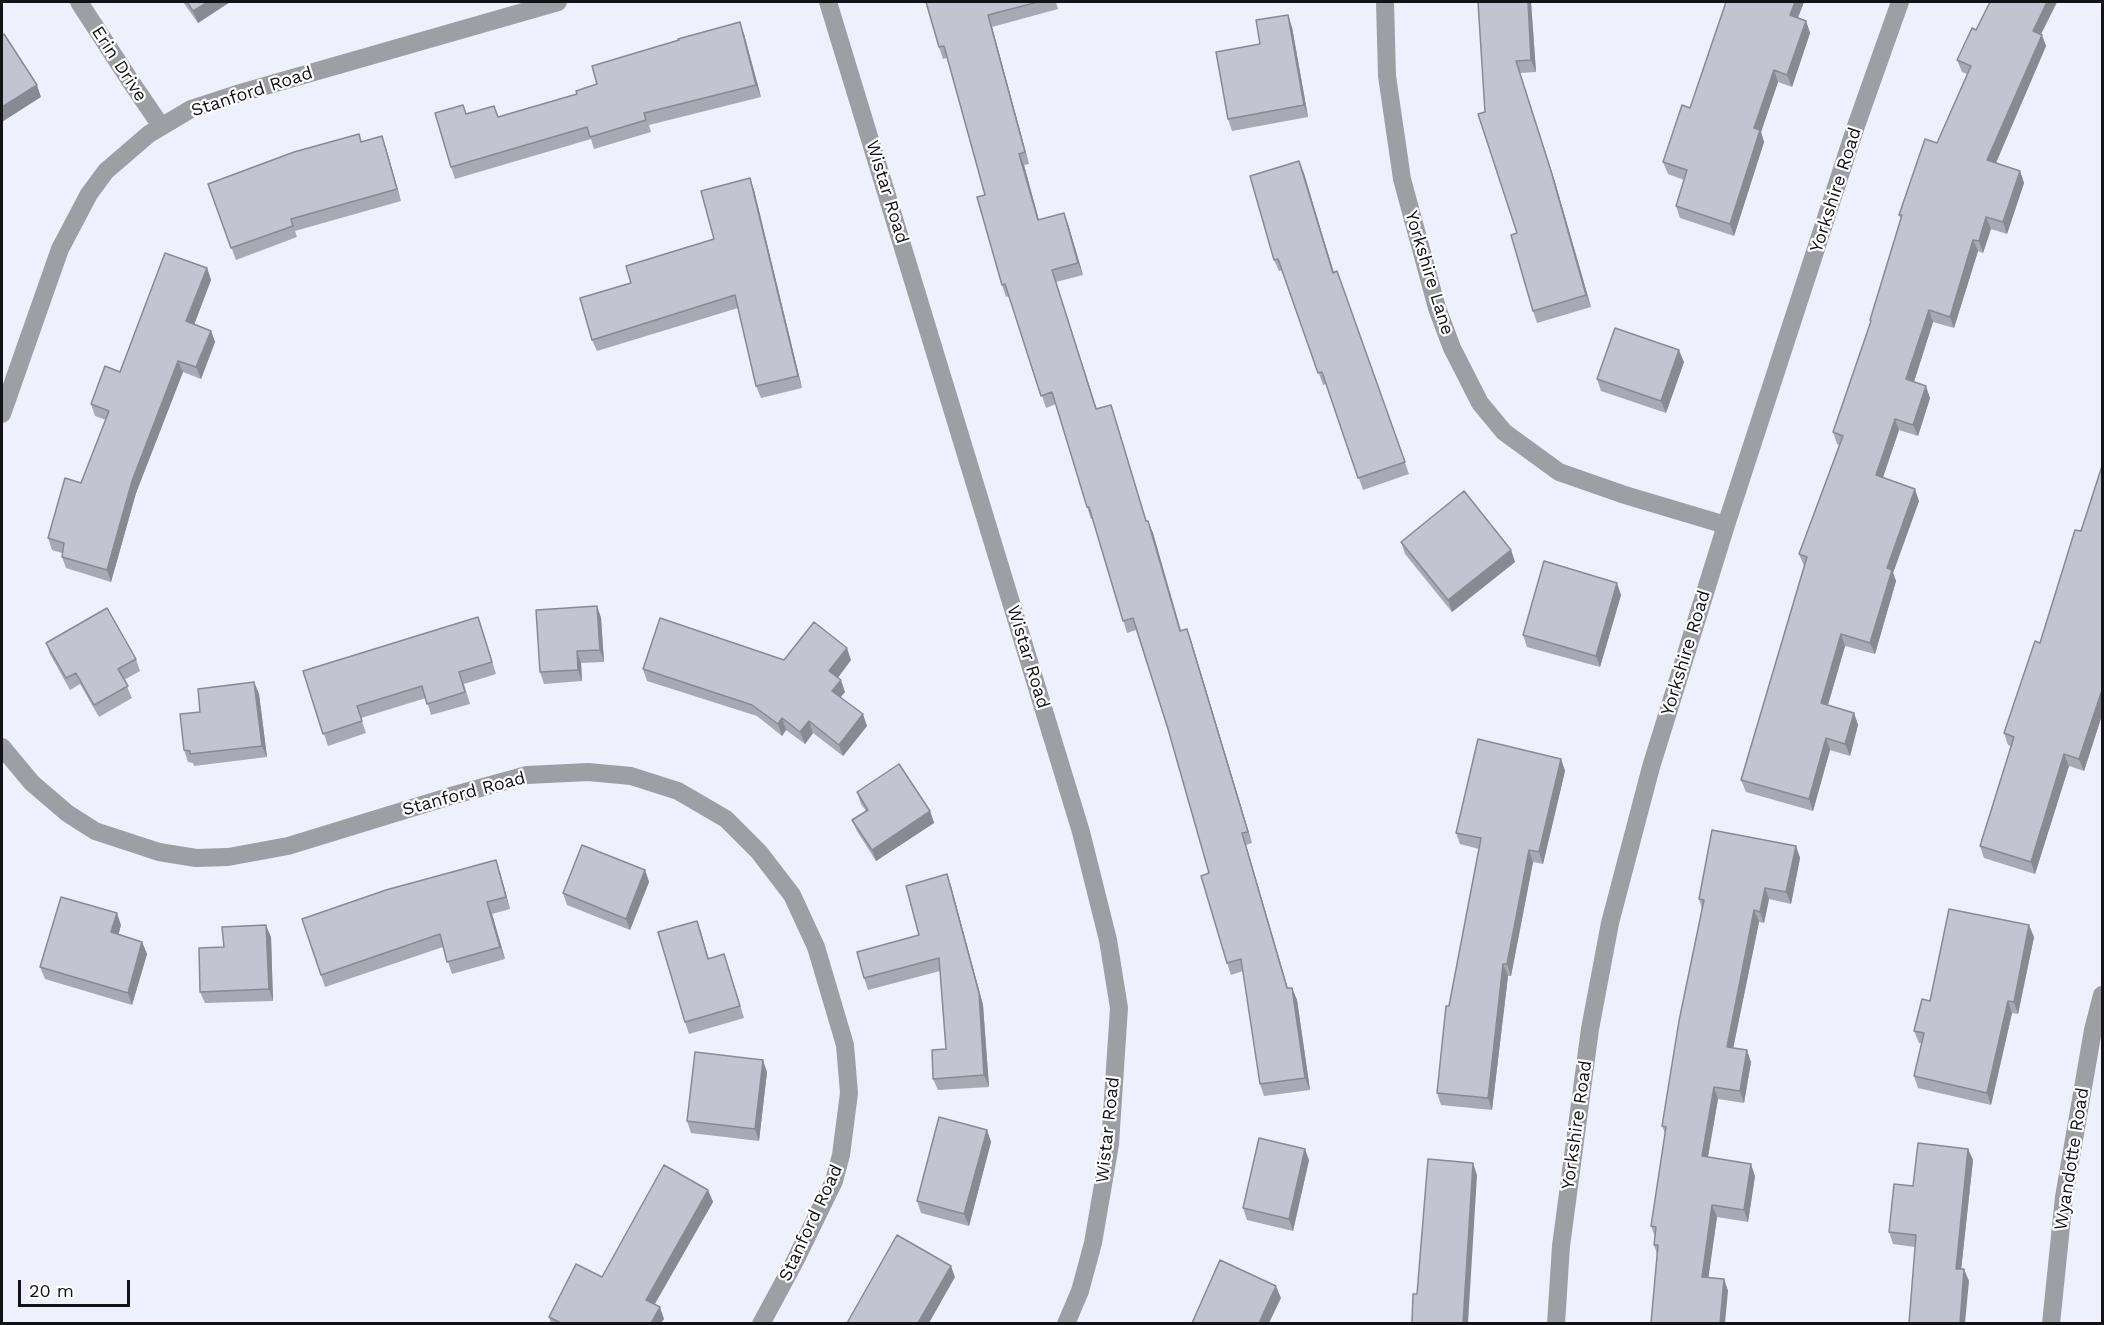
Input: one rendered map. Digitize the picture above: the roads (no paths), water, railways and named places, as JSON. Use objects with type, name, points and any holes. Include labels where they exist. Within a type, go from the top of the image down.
[{"type":"street","name":"Erin Drive","points":[[79,2],[161,126]]},
{"type":"street","name":"Stanford Road","points":[[2,414],[9,372],[60,249],[89,194],[106,171],[148,134],[191,109],[237,94],[528,6],[558,2]]},
{"type":"street","name":"Wistar Road","points":[[828,2],[1077,820],[1108,940],[1119,1008],[1110,1144],[1093,1243],[1080,1291],[1066,1323]]},
{"type":"street","name":"Yorkshire Lane","points":[[1385,2],[1387,76],[1402,179],[1437,308],[1452,348],[1480,403],[1504,432],[1559,471],[1622,494],[1726,525]]},
{"type":"street","name":"Yorkshire Road","points":[[1556,1323],[1562,1246],[1590,1029],[1611,923],[1651,767],[1726,525],[1856,126],[1900,2]]},
{"type":"street","name":"Stanford Road","points":[[2,747],[32,783],[67,813],[96,831],[159,852],[196,858],[228,857],[288,846],[527,775],[588,772],[631,776],[678,791],[726,819],[759,852],[792,895],[816,947],[845,1045],[849,1093],[841,1155],[834,1181],[795,1261],[761,1323]]},
{"type":"street","name":"Wyandotte Road","points":[[2051,1323],[2064,1197],[2093,1030],[2103,995]]}]
